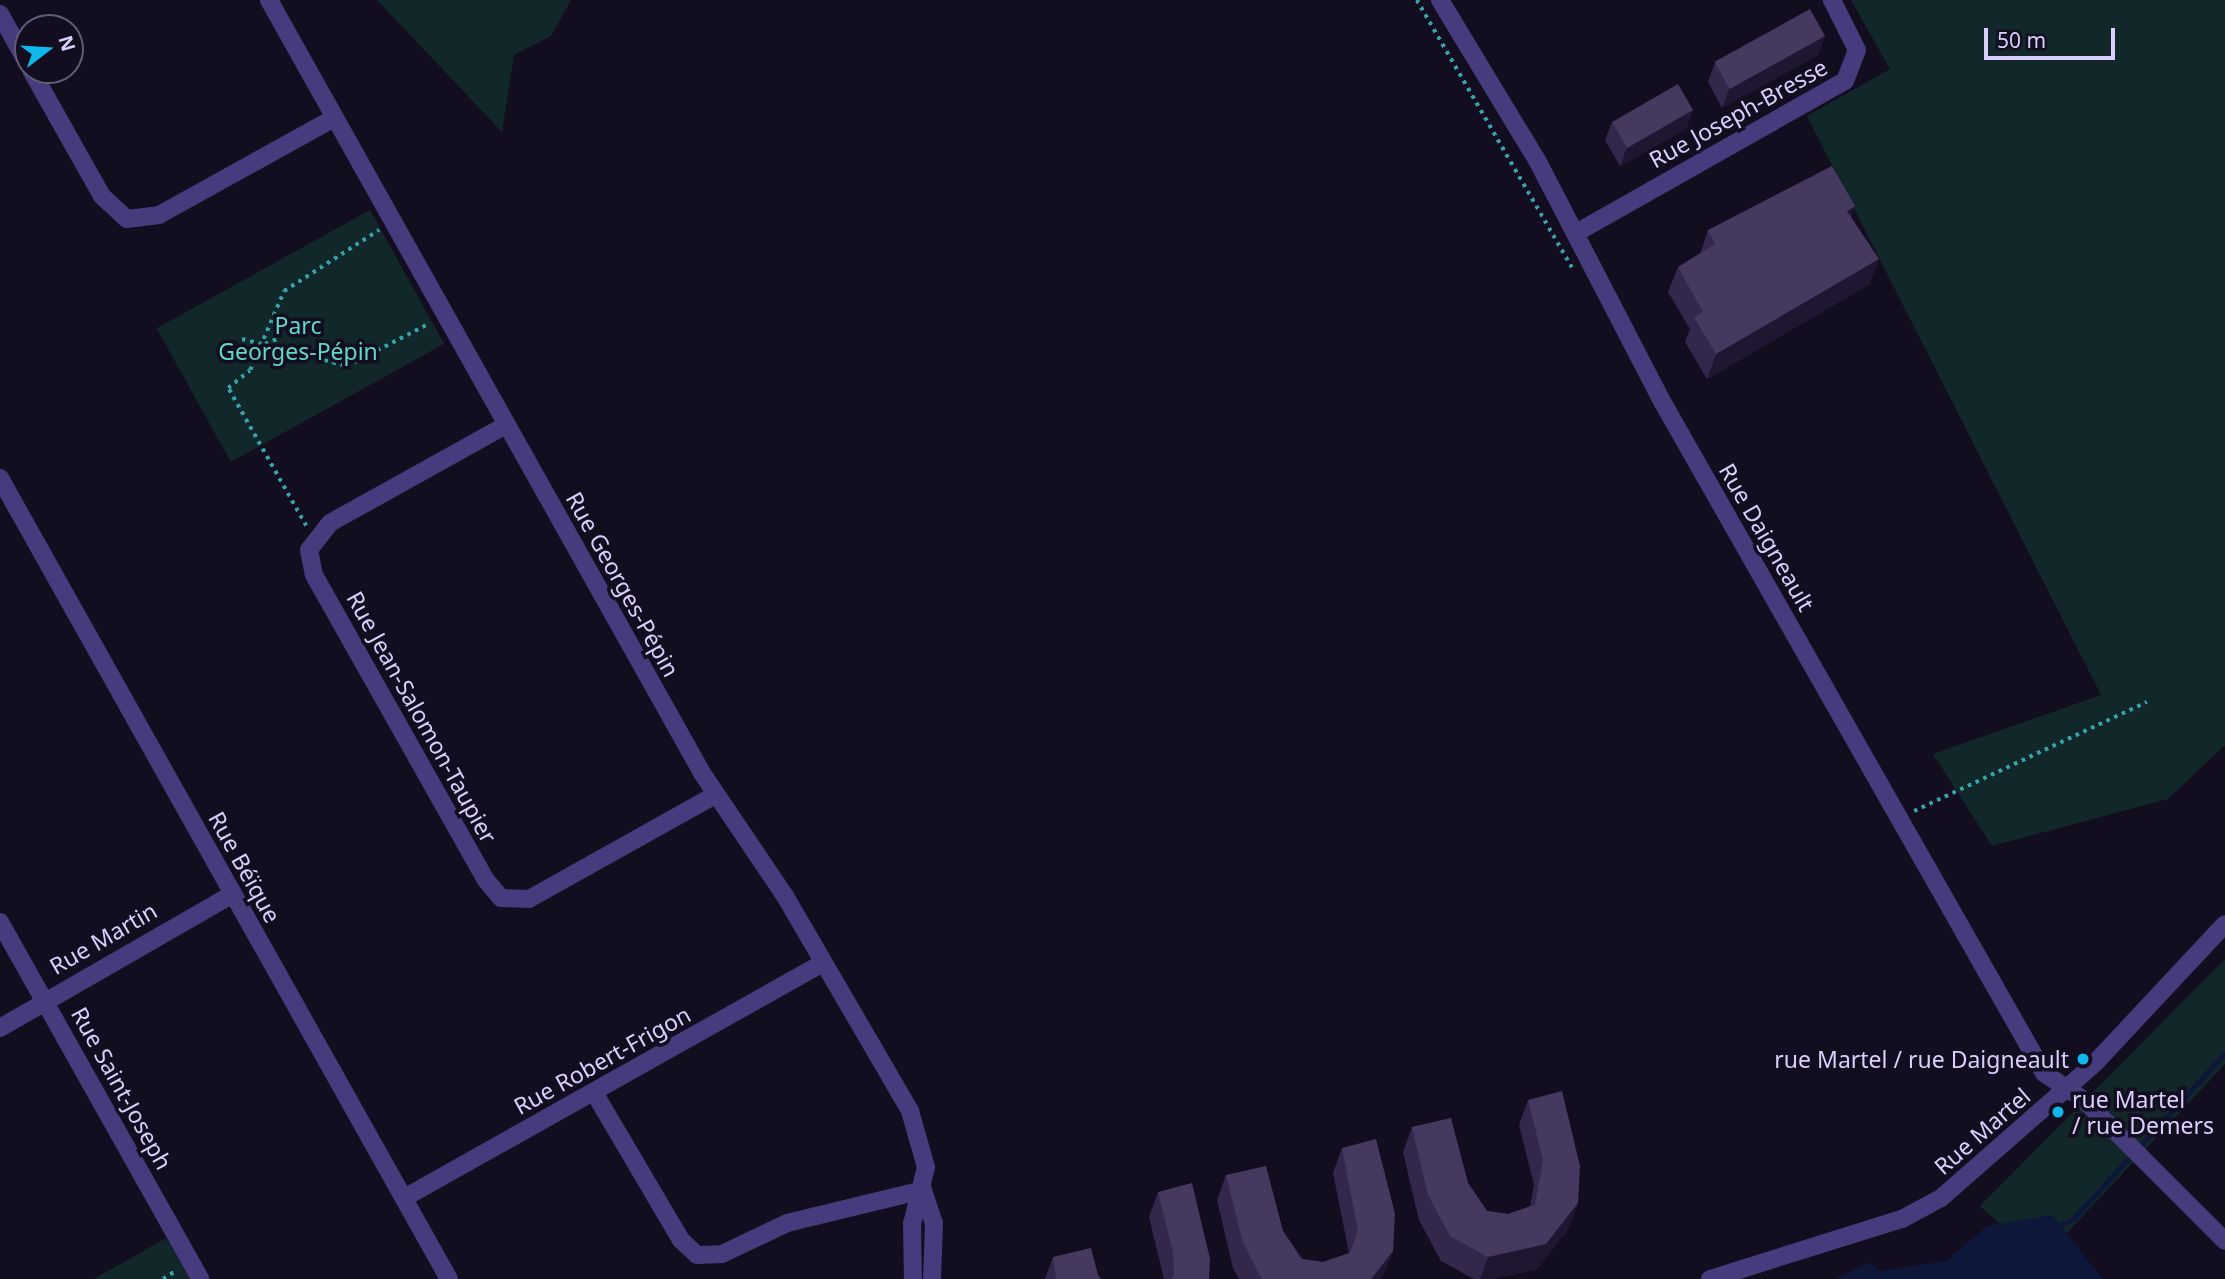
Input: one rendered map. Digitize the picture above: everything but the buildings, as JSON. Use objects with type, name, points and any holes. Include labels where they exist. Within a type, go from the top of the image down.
[{"type":"street","name":"Rue Georges-Pépin","points":[[269,0],[715,795],[823,963],[916,1124],[925,1155],[923,1190],[912,1224],[913,1279]]},
{"type":"street","name":"Rue Daigneault","points":[[1440,0],[1576,233],[1669,414],[2037,1061],[2145,1161],[2225,1241]]},
{"type":"street","name":"Rue Joseph-Bresse","points":[[1576,233],[1845,81],[1857,50],[1832,0]]},
{"type":"street","points":[[0,14],[14,39]]},
{"type":"street","points":[[39,84],[102,196],[127,219],[159,215],[334,118]]},
{"type":"street","name":"Rue Jean-Salomon-Taupier","points":[[506,425],[330,523],[309,550],[314,575],[485,880],[501,898],[529,899],[715,795]]},
{"type":"street","name":"Rue Béïque","points":[[0,478],[449,1279]]},
{"type":"street","name":"Rue Martin","points":[[0,1028],[233,894]]},
{"type":"street","name":"Rue Saint-Joseph","points":[[0,922],[200,1279]]},
{"type":"street","name":"Rue Martel","points":[[1710,1279],[1928,1207],[2066,1089],[2225,924]]},
{"type":"street","name":"Rue Robert-Frigon","points":[[404,1198],[595,1094],[823,963]]},
{"type":"street","points":[[595,1094],[681,1240],[697,1255],[722,1254],[787,1223],[923,1190]]},
{"type":"street","name":"Rue Georges-Pépin","points":[[923,1190],[934,1223],[932,1279]]},
{"type":"path","points":[[1417,0],[1564,260],[1579,268]]},
{"type":"path","points":[[306,527],[228,394],[229,385],[250,371],[284,291],[381,229]]},
{"type":"path","points":[[243,339],[346,366],[432,322]]},
{"type":"path","points":[[263,345],[276,339]]},
{"type":"path","points":[[1909,813],[2147,702]]},
{"type":"path","points":[[162,1279],[176,1270],[180,1275]]},
{"type":"green space","points":[[377,0],[571,0],[551,36],[514,55],[502,132]]},
{"type":"green space","points":[[1851,0],[2225,0],[2225,745],[2168,799],[1992,846],[1933,754],[2101,695],[1807,116],[1890,69]]},
{"type":"green space","name":"Parc Georges-Pépin","points":[[370,210],[444,344],[231,462],[157,328]]},
{"type":"green space","points":[[2225,959],[2225,1064],[2066,1234],[2052,1216],[2001,1225],[1980,1206]]},
{"type":"green space","points":[[166,1238],[190,1279],[94,1279]]},
{"type":"water","points":[[2052,1215],[2103,1279],[1836,1279],[1870,1262],[1879,1271],[1946,1261],[1987,1226]]},
{"type":"waterway","points":[[2058,1226],[2073,1219],[2225,1053]]},
{"type":"place","name":"rue Martel / rue Daigneault","points":[[2083,1059]]},
{"type":"place","name":"rue Martel / rue Demers","points":[[2058,1112]]}]
